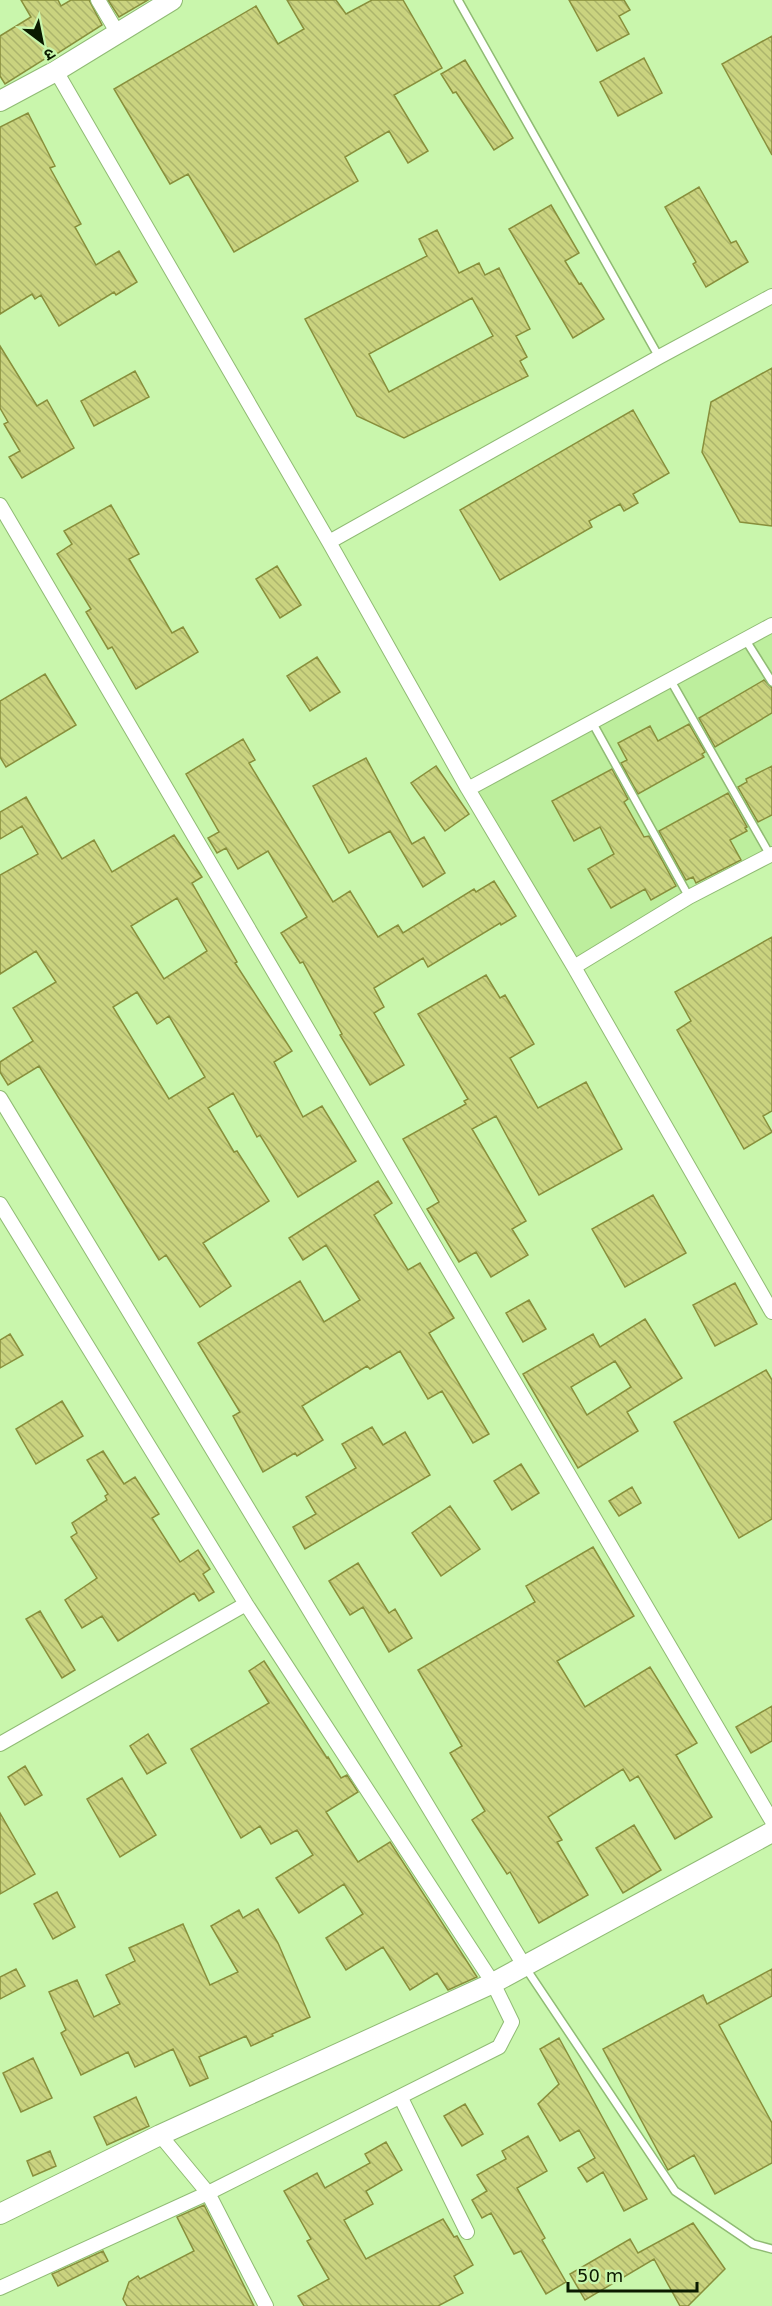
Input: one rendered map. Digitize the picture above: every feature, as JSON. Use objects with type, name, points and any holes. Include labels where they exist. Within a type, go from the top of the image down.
[{"type":"street","points":[[98,0],[117,32]]},
{"type":"street","points":[[0,101],[172,0]]},
{"type":"street","points":[[56,70],[329,542],[468,789],[574,967],[772,1312]]},
{"type":"street","points":[[329,542],[772,296]]},
{"type":"street","points":[[0,506],[772,1821]]},
{"type":"street","points":[[468,789],[772,625]]},
{"type":"street","points":[[574,967],[689,897],[771,855]]},
{"type":"street","points":[[0,1098],[525,1967]]},
{"type":"street","points":[[0,1204],[246,1604],[493,1983],[512,2022],[500,2047],[208,2193],[0,2288]]},
{"type":"street","points":[[0,1744],[246,1604]]},
{"type":"street","points":[[0,2214],[160,2135],[493,1983],[772,1832]]},
{"type":"street","points":[[401,2098],[467,2232]]},
{"type":"street","points":[[160,2135],[208,2193],[266,2306]]},
{"type":"lane","points":[[458,0],[659,357]]},
{"type":"lane","points":[[745,639],[772,682]]},
{"type":"lane","points":[[671,681],[771,855]]},
{"type":"lane","points":[[592,722],[689,897]]},
{"type":"lane","points":[[525,1967],[675,2191],[753,2244],[772,2249]]},
{"type":"shaded area","points":[[772,624],[772,854],[577,965],[471,783]]},
{"type":"building","points":[[21,0],[58,0],[61,6],[71,0],[89,0],[102,25],[5,84],[0,76],[0,36],[31,17]]},
{"type":"building","points":[[108,0],[148,0],[119,17]]},
{"type":"building","points":[[287,0],[336,0],[346,14],[372,0],[403,0],[442,68],[394,95],[428,151],[408,163],[389,131],[345,157],[358,181],[234,252],[188,174],[170,184],[114,89],[256,6],[278,44],[304,29]]},
{"type":"building","points":[[569,0],[624,0],[630,10],[619,16],[629,34],[597,51]]},
{"type":"building","points":[[772,36],[772,155],[722,64]]},
{"type":"building","points":[[644,58],[662,93],[618,116],[600,82]]},
{"type":"building","points":[[465,60],[513,138],[494,150],[456,92],[453,93],[441,74]]},
{"type":"building","points":[[28,113],[55,166],[50,168],[81,224],[75,227],[96,265],[119,251],[137,282],[116,295],[114,292],[59,326],[41,295],[35,299],[32,294],[0,314],[0,127]]},
{"type":"building","points":[[699,187],[731,243],[736,241],[748,262],[706,287],[693,264],[696,262],[665,207]]},
{"type":"building","points":[[551,205],[579,253],[565,261],[604,319],[573,338],[509,229]]},
{"type":"building","points":[[437,230],[459,273],[479,263],[485,275],[499,268],[530,329],[516,336],[527,357],[520,361],[528,376],[404,438],[357,416],[305,319],[427,256],[419,239]],"holes":[[[472,298],[493,336],[389,392],[369,354]]]},
{"type":"building","points":[[0,346],[37,406],[47,400],[74,448],[22,478],[9,457],[20,451],[4,424],[8,422],[0,408]]},
{"type":"building","points":[[772,368],[772,526],[740,522],[702,452],[711,402]]},
{"type":"building","points":[[135,371],[149,397],[94,426],[81,401]]},
{"type":"building","points":[[633,410],[669,473],[633,494],[638,503],[624,511],[620,504],[589,521],[592,527],[500,580],[460,510]]},
{"type":"building","points":[[111,505],[139,554],[129,559],[172,633],[183,627],[198,652],[136,689],[112,647],[108,649],[86,612],[91,609],[57,554],[72,544],[64,531]]},
{"type":"building","points":[[277,566],[301,605],[280,618],[256,579]]},
{"type":"building","points":[[317,657],[340,692],[310,711],[287,676]]},
{"type":"building","points":[[45,674],[76,725],[6,767],[0,757],[0,701]]},
{"type":"building","points":[[764,680],[772,688],[772,713],[715,747],[699,718]]},
{"type":"building","points":[[689,724],[705,752],[702,754],[704,757],[638,794],[621,763],[627,760],[618,743],[650,726],[658,741]]},
{"type":"building","points":[[243,739],[255,760],[249,763],[333,902],[350,891],[378,937],[398,925],[403,933],[474,889],[476,892],[494,881],[516,916],[501,925],[500,923],[428,967],[423,958],[374,988],[384,1007],[374,1013],[404,1065],[370,1085],[340,1035],[342,1034],[303,962],[300,963],[281,933],[307,917],[268,851],[238,869],[226,848],[217,853],[208,838],[219,832],[186,774]]},
{"type":"building","points":[[366,758],[412,844],[424,837],[445,873],[423,887],[390,831],[349,853],[313,786]]},
{"type":"building","points":[[436,766],[469,814],[445,831],[411,783]]},
{"type":"building","points":[[772,766],[772,815],[758,822],[738,787],[747,782],[746,779]]},
{"type":"building","points":[[612,769],[628,799],[624,802],[644,837],[649,836],[676,886],[651,900],[645,889],[611,908],[588,869],[614,854],[600,827],[574,841],[552,801]]},
{"type":"building","points":[[728,793],[747,827],[745,828],[747,831],[730,840],[741,860],[696,883],[693,877],[686,880],[659,831]]},
{"type":"building","points":[[26,797],[62,859],[94,840],[112,872],[174,835],[202,877],[192,883],[237,962],[235,963],[292,1051],[274,1062],[303,1117],[322,1106],[356,1161],[298,1197],[260,1135],[257,1137],[233,1093],[208,1108],[234,1152],[237,1151],[269,1201],[203,1243],[231,1286],[200,1307],[166,1255],[159,1260],[39,1066],[8,1085],[0,1072],[0,1062],[33,1041],[13,1008],[56,982],[36,951],[0,974],[0,875],[38,854],[22,826],[0,839],[0,812]],"holes":[[[177,898],[207,951],[164,979],[131,926]],[[137,992],[157,1024],[169,1016],[205,1077],[169,1099],[113,1007]]]},
{"type":"building","points":[[772,937],[772,1111],[763,1116],[772,1132],[744,1149],[677,1030],[691,1021],[675,992]]},
{"type":"building","points":[[486,975],[500,998],[505,995],[534,1044],[510,1058],[538,1108],[586,1082],[622,1149],[539,1195],[496,1116],[472,1129],[526,1221],[512,1229],[528,1255],[491,1277],[476,1252],[459,1262],[427,1209],[439,1202],[403,1139],[466,1104],[464,1101],[468,1099],[418,1014]]},
{"type":"building","points":[[378,1181],[392,1203],[374,1215],[408,1270],[420,1263],[454,1318],[429,1333],[489,1434],[473,1443],[442,1391],[428,1399],[400,1351],[370,1369],[367,1366],[302,1406],[323,1440],[297,1456],[295,1453],[263,1472],[233,1416],[240,1412],[198,1343],[300,1281],[324,1322],[360,1300],[326,1245],[303,1260],[289,1238]]},
{"type":"building","points":[[653,1195],[686,1253],[625,1287],[592,1229]]},
{"type":"building","points":[[735,1283],[757,1324],[715,1346],[693,1305]]},
{"type":"building","points":[[529,1300],[546,1329],[523,1342],[506,1313]]},
{"type":"building","points":[[645,1319],[682,1378],[627,1412],[638,1431],[578,1468],[523,1374],[593,1334],[600,1347]],"holes":[[[615,1361],[631,1387],[587,1415],[571,1387]]]},
{"type":"building","points":[[10,1334],[23,1355],[0,1368],[0,1340]]},
{"type":"building","points":[[766,1370],[772,1380],[772,1519],[739,1538],[674,1422]]},
{"type":"building","points":[[62,1401],[83,1436],[36,1464],[16,1429]]},
{"type":"building","points":[[372,1427],[383,1445],[405,1432],[430,1475],[305,1549],[293,1527],[316,1514],[306,1497],[356,1468],[342,1444]]},
{"type":"building","points":[[103,1451],[124,1484],[135,1477],[159,1514],[152,1518],[180,1562],[198,1550],[210,1569],[203,1574],[214,1592],[199,1601],[194,1593],[118,1641],[102,1616],[82,1628],[65,1600],[97,1578],[71,1537],[77,1533],[72,1523],[107,1500],[105,1496],[108,1494],[87,1460]]},
{"type":"building","points":[[521,1464],[539,1493],[512,1510],[494,1481]]},
{"type":"building","points":[[632,1487],[641,1503],[619,1516],[609,1501]]},
{"type":"building","points":[[450,1506],[480,1549],[441,1576],[412,1533]]},
{"type":"building","points":[[593,1547],[634,1616],[557,1661],[585,1707],[650,1667],[697,1743],[676,1755],[712,1817],[675,1839],[638,1776],[630,1781],[623,1769],[548,1817],[562,1840],[557,1842],[588,1895],[539,1923],[510,1872],[507,1874],[472,1820],[485,1811],[450,1753],[462,1746],[418,1670],[535,1602],[526,1586]]},
{"type":"building","points":[[358,1563],[389,1613],[395,1609],[412,1638],[389,1652],[363,1607],[350,1615],[329,1581]]},
{"type":"building","points":[[40,1611],[75,1670],[62,1678],[26,1619]]},
{"type":"building","points":[[264,1661],[341,1778],[347,1775],[358,1792],[326,1812],[358,1862],[390,1842],[477,1977],[448,1990],[437,1973],[410,1990],[383,1947],[346,1970],[326,1938],[363,1914],[344,1884],[299,1913],[276,1878],[313,1855],[297,1830],[271,1844],[260,1826],[241,1838],[191,1749],[269,1703],[249,1671]]},
{"type":"building","points":[[772,1706],[772,1741],[751,1753],[736,1727]]},
{"type":"building","points":[[148,1734],[166,1763],[147,1774],[130,1746]]},
{"type":"building","points":[[25,1766],[42,1795],[25,1805],[8,1777]]},
{"type":"building","points":[[122,1778],[156,1835],[120,1857],[87,1799]]},
{"type":"building","points":[[0,1813],[35,1874],[0,1894]]},
{"type":"building","points":[[634,1825],[661,1870],[623,1893],[596,1848]]},
{"type":"building","points":[[57,1892],[75,1927],[53,1939],[34,1904]]},
{"type":"building","points":[[258,1909],[278,1943],[310,2017],[251,2046],[246,2036],[199,2057],[208,2078],[190,2086],[173,2049],[135,2067],[128,2052],[81,2075],[61,2033],[66,2030],[49,1992],[77,1980],[94,2017],[120,2004],[106,1975],[135,1961],[129,1948],[183,1924],[210,1985],[238,1972],[211,1926],[239,1910],[243,1918]]},
{"type":"building","points":[[16,1969],[25,1986],[0,1999],[0,1977]]},
{"type":"building","points":[[772,1969],[772,1996],[719,2025],[772,2123],[772,2163],[715,2194],[694,2155],[668,2170],[603,2049],[703,1995],[707,2004]]},
{"type":"building","points":[[559,2038],[647,2199],[624,2211],[603,2172],[587,2182],[578,2168],[595,2158],[579,2130],[560,2141],[538,2104],[559,2084],[540,2049]]},
{"type":"building","points":[[33,2058],[52,2098],[21,2112],[3,2073]]},
{"type":"building","points":[[136,2097],[149,2126],[107,2145],[94,2117]]},
{"type":"building","points":[[465,2104],[483,2134],[462,2146],[444,2116]]},
{"type":"building","points":[[528,2136],[547,2171],[517,2188],[545,2238],[542,2240],[566,2282],[546,2294],[521,2251],[514,2254],[491,2213],[482,2218],[472,2200],[487,2191],[477,2175],[506,2159],[502,2151]]},
{"type":"building","points":[[386,2142],[402,2170],[366,2191],[373,2204],[344,2220],[366,2259],[443,2219],[454,2237],[457,2236],[473,2265],[454,2276],[463,2293],[438,2306],[304,2306],[298,2296],[329,2279],[307,2241],[311,2239],[284,2191],[317,2173],[325,2188],[370,2163],[365,2154]]},
{"type":"building","points":[[50,2151],[56,2166],[33,2176],[27,2161]]},
{"type":"building","points":[[204,2205],[254,2306],[127,2306],[123,2299],[129,2282],[138,2276],[140,2279],[194,2251],[177,2217]]},
{"type":"building","points":[[693,2223],[725,2269],[688,2306],[680,2306],[654,2259],[585,2300],[570,2274],[630,2239],[638,2253]]},
{"type":"building","points":[[103,2251],[108,2261],[58,2286],[52,2274]]}]
